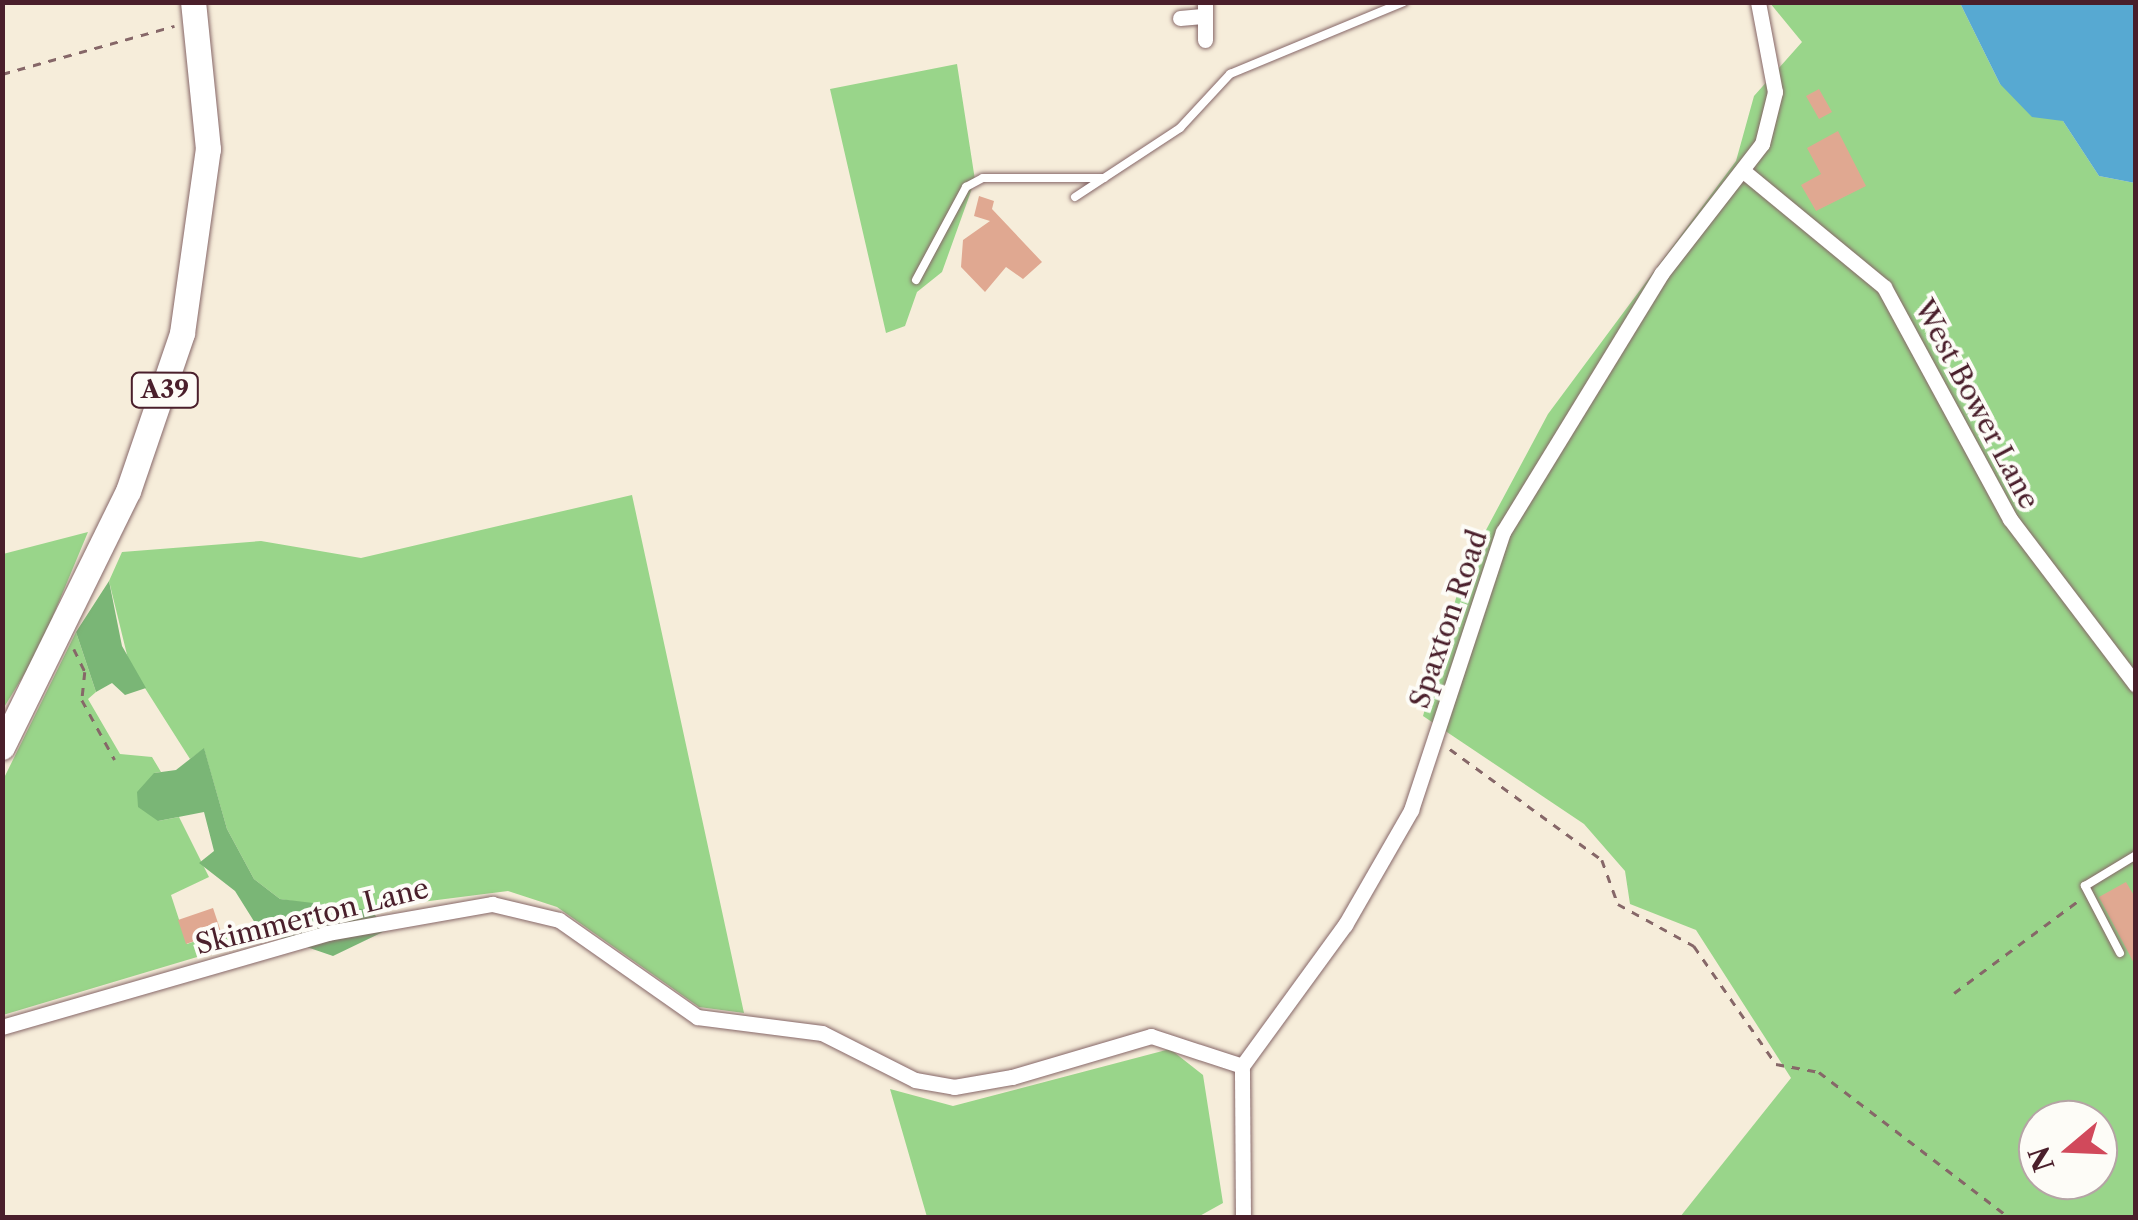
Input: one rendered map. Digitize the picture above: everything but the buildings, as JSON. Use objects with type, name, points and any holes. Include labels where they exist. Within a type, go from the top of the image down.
[{"type":"main road","name":"A39","points":[[2,747],[61,639],[128,491],[192,294],[208,148],[183,8]]},
{"type":"street","name":"Spaxton Road","points":[[1242,1066],[1354,910],[1410,810],[1503,532],[1661,274],[1746,174],[1775,92],[1758,2]]},
{"type":"street","points":[[1180,18],[1205,9],[1205,40]]},
{"type":"street","name":"West Bower Lane","points":[[1746,174],[1884,286],[2010,519],[2136,684]]},
{"type":"street","name":"Skimmerton Lane","points":[[2,1027],[327,932],[492,904],[559,920],[697,1016],[822,1033],[915,1080],[954,1087],[1012,1077],[1152,1036],[1242,1066]]},
{"type":"street","points":[[1242,1066],[1243,1218]]},
{"type":"lane","points":[[1075,197],[1180,128],[1230,74],[1404,2]]},
{"type":"lane","points":[[916,280],[966,187],[983,178],[1104,178]]},
{"type":"lane","points":[[2120,953],[2085,886],[2136,854]]},
{"type":"path","points":[[2,74],[169,28],[183,8]]},
{"type":"path","points":[[61,639],[79,653],[82,700],[115,760]]},
{"type":"path","points":[[1433,746],[1457,751],[1602,860],[1618,882],[1618,904],[1694,946],[1776,1064],[1818,1072],[2010,1218]]},
{"type":"path","points":[[1954,994],[2088,894]]},
{"type":"green space","points":[[1770,3],[1960,3],[2000,84],[2063,121],[2099,176],[2135,183],[2135,1217],[1680,1217],[1791,1078],[1696,930],[1630,904],[1625,871],[1584,824],[1423,716],[1463,573],[1548,414],[1736,161],[1754,96],[1802,42]]},
{"type":"green space","points":[[957,64],[975,180],[942,272],[917,292],[905,326],[886,333],[830,89]]},
{"type":"green space","points":[[632,495],[744,1013],[699,1007],[557,907],[508,891],[351,911],[280,899],[254,879],[227,829],[204,749],[190,759],[129,663],[109,581],[122,552],[261,541],[361,558]]},
{"type":"green space","points":[[88,532],[38,652],[3,709],[3,554]]},
{"type":"green space","points":[[109,581],[122,646],[146,688],[125,695],[112,683],[96,692],[76,632]]},
{"type":"green space","points":[[76,632],[96,692],[88,699],[120,754],[152,757],[161,772],[154,773],[158,821],[179,817],[209,877],[171,895],[187,944],[221,932],[244,943],[3,1015],[3,780]]},
{"type":"green space","points":[[204,748],[227,829],[254,879],[280,899],[371,910],[387,930],[333,956],[260,931],[235,891],[199,863],[214,851],[204,812],[158,821],[138,807],[137,792],[154,773],[176,770]]},
{"type":"green space","points":[[1170,1049],[1203,1075],[1223,1203],[1196,1218],[927,1217],[890,1089],[953,1106]]},
{"type":"water","points":[[1960,3],[2135,3],[2135,183],[2099,176],[2063,121],[2032,117],[2000,84]]}]
